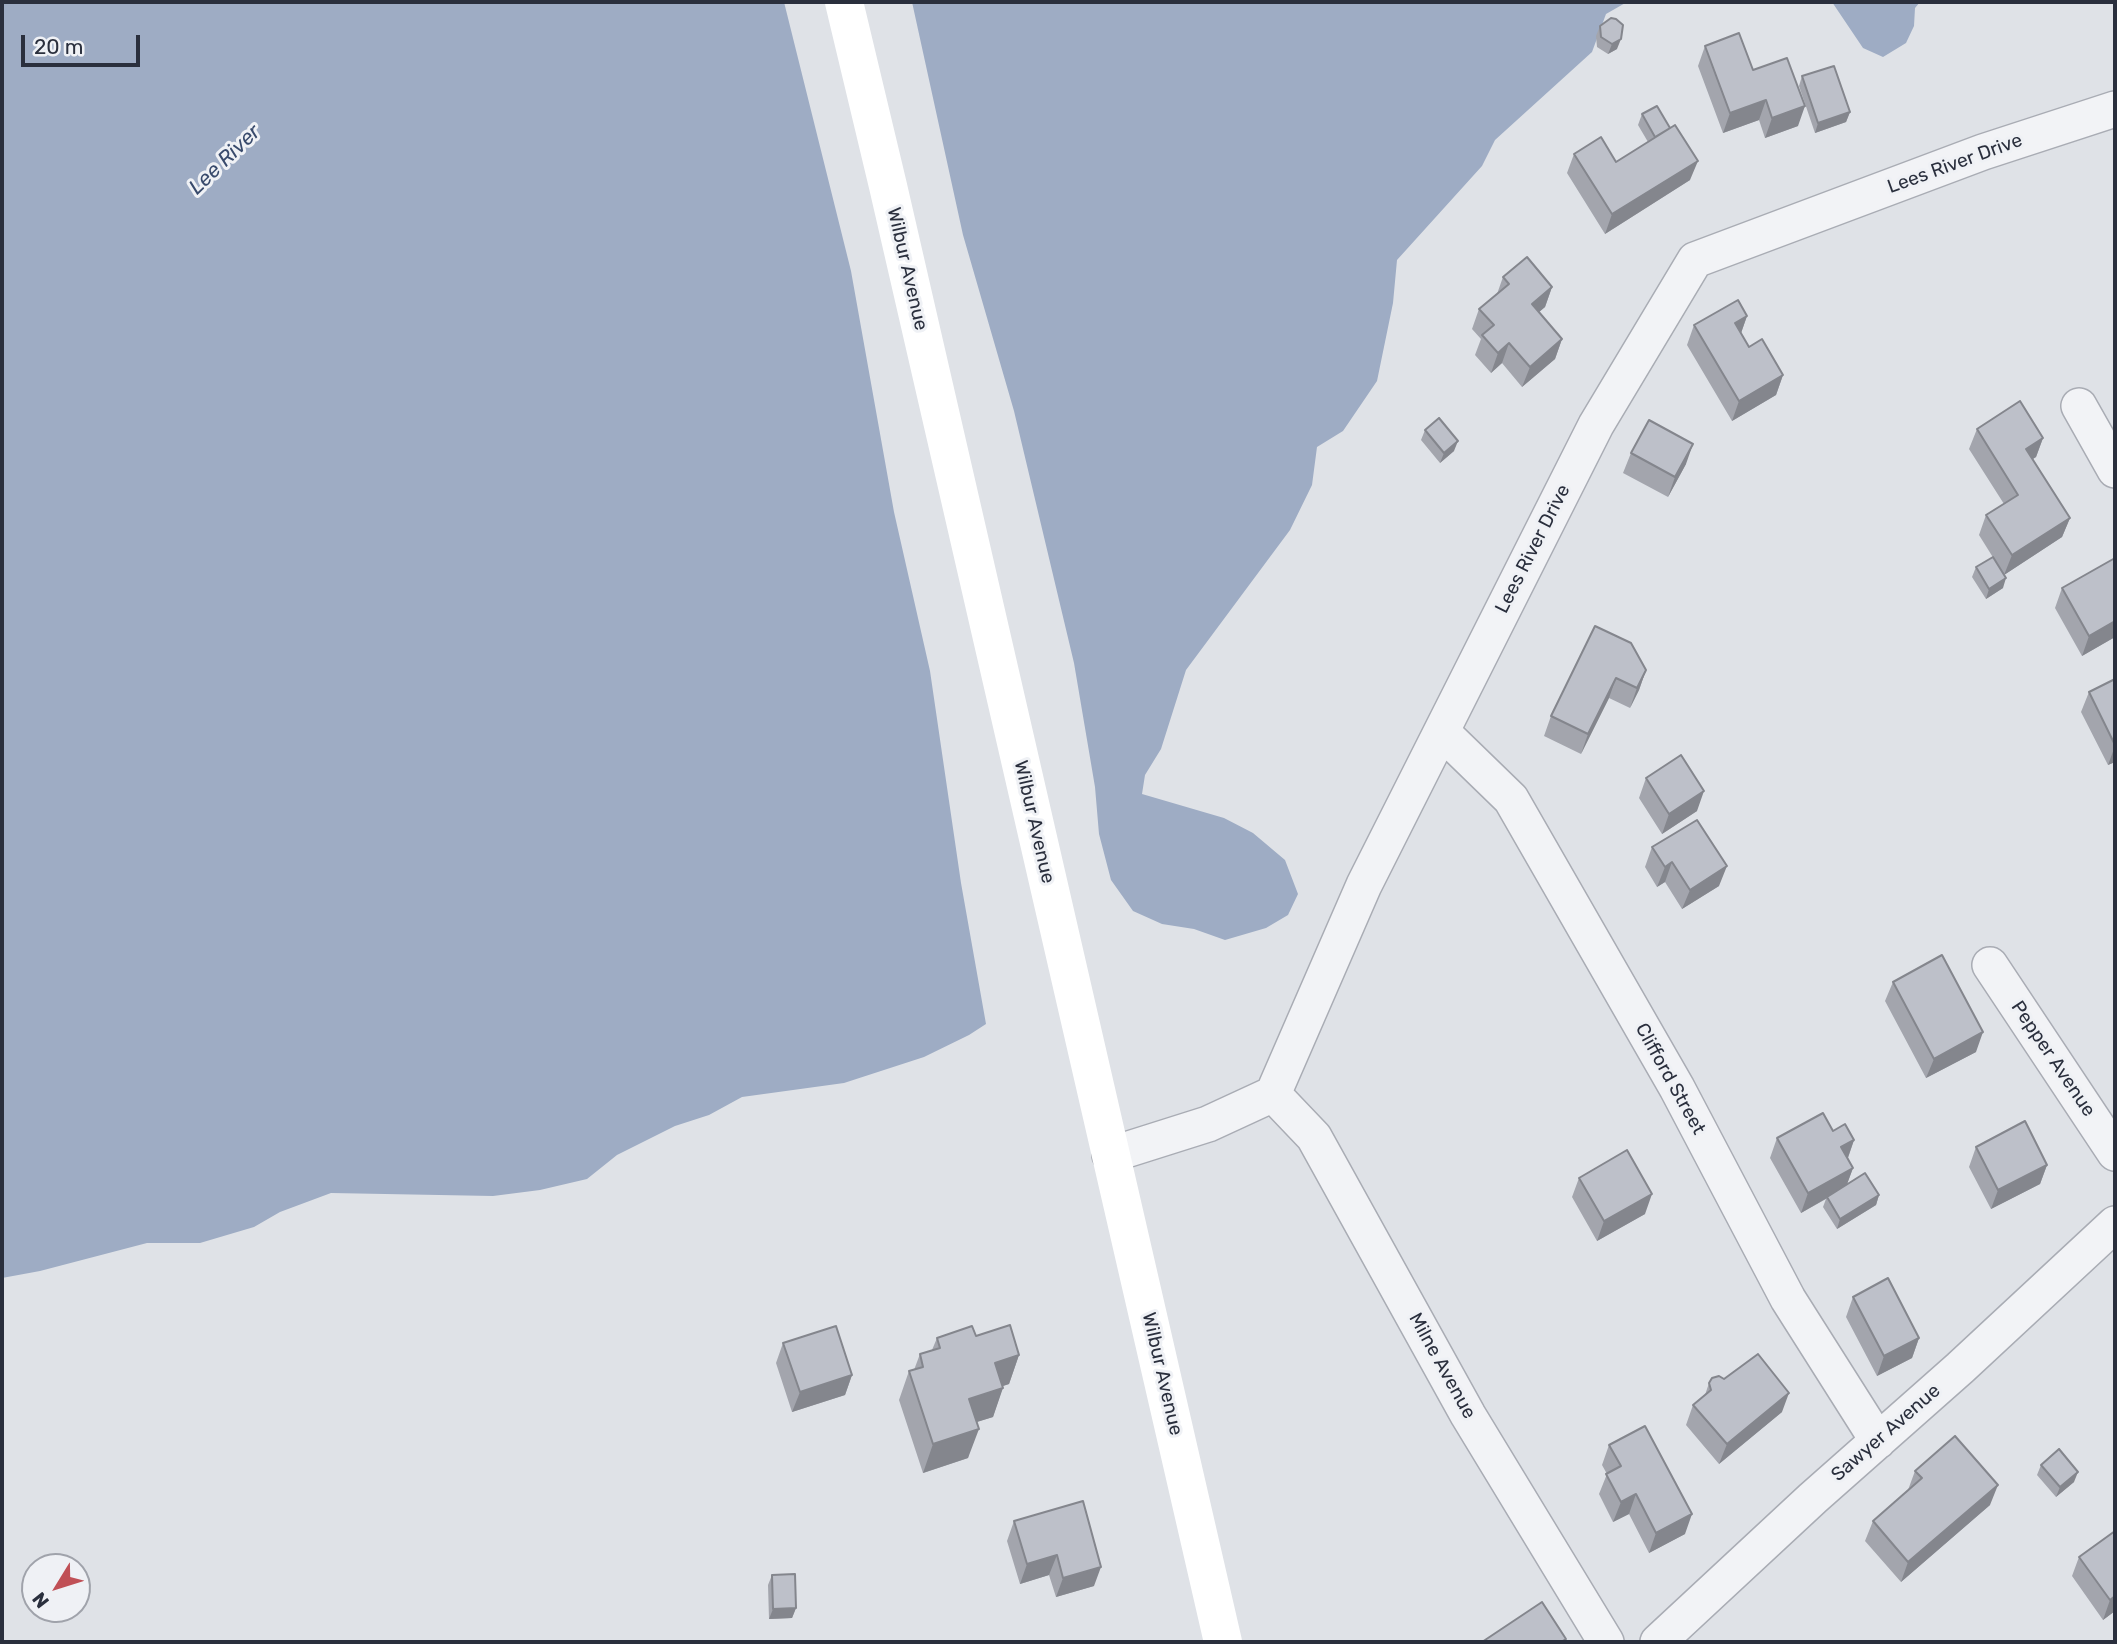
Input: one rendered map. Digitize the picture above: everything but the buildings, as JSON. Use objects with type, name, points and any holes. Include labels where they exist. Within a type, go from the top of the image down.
[{"type":"main road","name":"Wilbur Avenue","points":[[844,2],[1223,1642]]},
{"type":"street","name":"Lees River Drive","points":[[1272,1094],[1364,885],[1595,425],[1695,260],[1983,152],[2115,109]]},
{"type":"street","points":[[2079,406],[2115,470]]},
{"type":"street","name":"Clifford Street","points":[[1442,732],[1511,799],[1677,1088],[1788,1299],[1878,1441]]},
{"type":"street","name":"Pepper Avenue","points":[[1990,965],[2115,1153]]},
{"type":"street","points":[[1110,1155],[1208,1124],[1272,1094]]},
{"type":"street","name":"Milne Avenue","points":[[1272,1094],[1314,1137],[1468,1415],[1606,1642]]},
{"type":"street","name":"Sawyer Avenue","points":[[1658,1642],[2115,1224]]},
{"type":"water","name":"Lee River","points":[[2,2],[784,2],[851,271],[894,512],[930,671],[961,883],[986,1024],[924,1057],[844,1083],[742,1097],[709,1115],[675,1126],[617,1155],[587,1179],[540,1190],[493,1196],[331,1193],[280,1212],[254,1227],[200,1243],[147,1243],[40,1271],[2,1278]]},
{"type":"water","points":[[912,2],[1627,2],[1606,14],[1592,52],[1495,140],[1482,166],[1397,260],[1393,303],[1377,381],[1343,431],[1317,447],[1312,485],[1290,530],[1186,670],[1161,749],[1145,775],[1142,794],[1224,818],[1253,833],[1285,860],[1298,894],[1288,915],[1266,928],[1225,940],[1194,929],[1162,924],[1133,911],[1111,880],[1099,834],[1095,787],[1074,663],[1014,411],[963,235]]},
{"type":"water","points":[[1832,2],[1920,2],[1915,8],[1914,26],[1906,43],[1883,57],[1863,48]]}]
